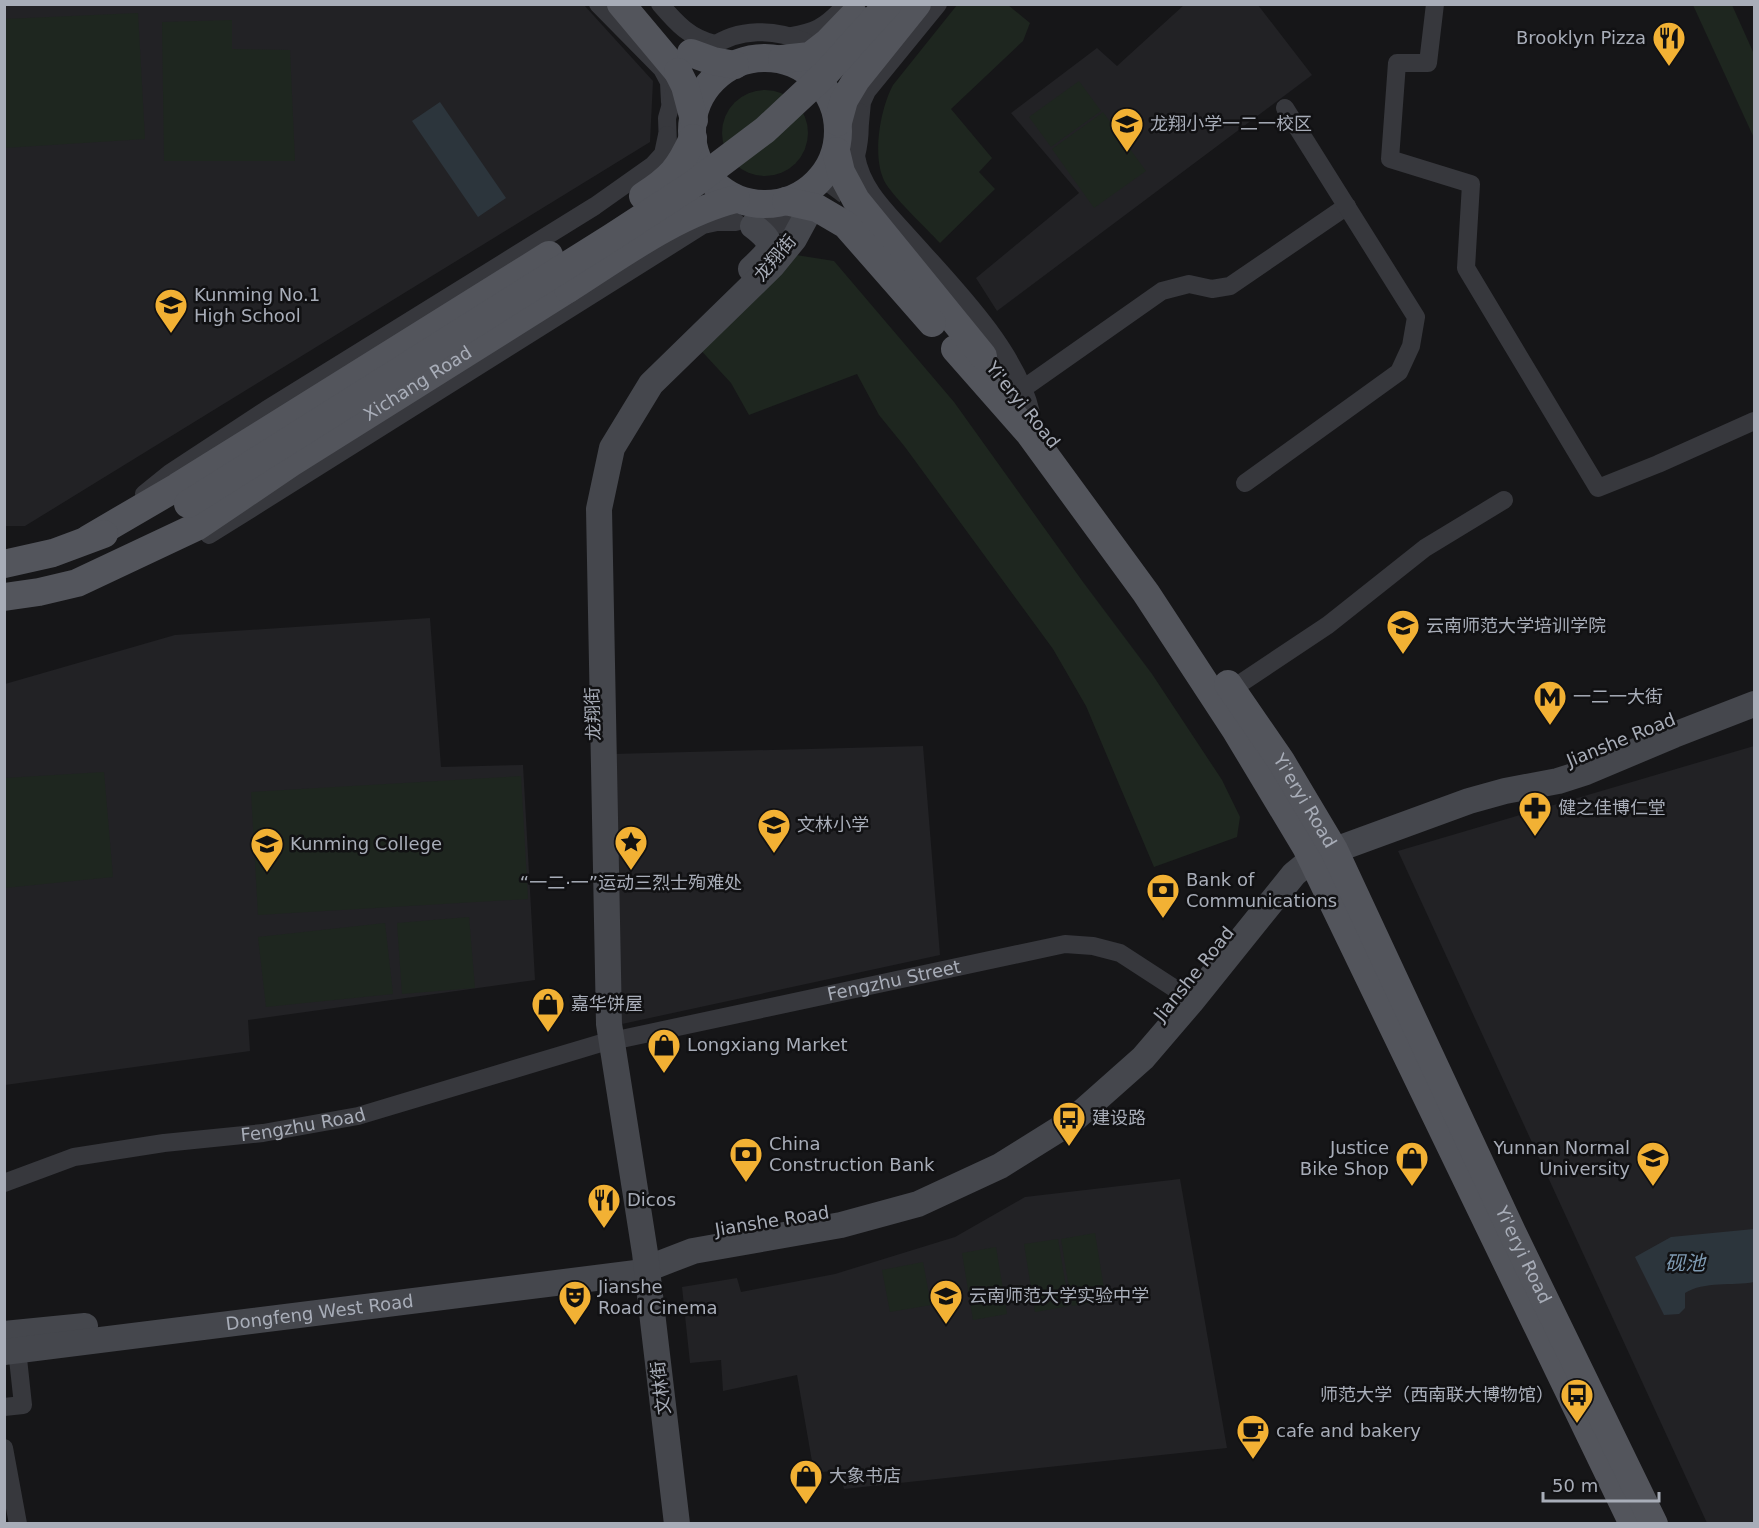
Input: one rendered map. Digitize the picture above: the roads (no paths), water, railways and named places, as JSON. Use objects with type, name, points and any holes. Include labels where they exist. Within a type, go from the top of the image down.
[{"type":"main road","points":[[621,4],[690,67]]},
{"type":"main road","points":[[642,4],[672,40],[690,67],[685,86],[681,136],[736,216],[767,205],[801,210],[798,197],[847,160],[849,122],[844,100],[856,80],[917,4]]},
{"type":"main road","points":[[793,46],[810,56],[828,42],[864,4]]},
{"type":"main road","name":"Xichang Road","points":[[99,572],[188,504],[692,185],[765,130],[826,73],[888,4]]},
{"type":"main road","points":[[690,67],[713,62],[735,65],[764,58],[793,46]]},
{"type":"main road","points":[[793,46],[807,71],[826,91],[849,122]]},
{"type":"main road","name":"Xichang Road","points":[[88,539],[177,487],[664,183],[677,169],[681,136],[704,89],[715,76],[735,65]]},
{"type":"main road","name":"Yi'eryi Road","points":[[847,160],[841,172],[856,200],[983,356],[1028,400],[1144,562],[1281,761],[1479,1208],[1633,1524]]},
{"type":"main road","name":"Xichang Road","points":[[4,597],[77,583],[198,526],[291,463],[688,216],[715,204],[736,216]]},
{"type":"main road","name":"Yi'eryi Road","points":[[801,210],[817,208],[846,225],[1029,433],[1146,593],[1235,729],[1320,848],[1512,1232],[1654,1524]]},
{"type":"main road","name":"Xichang Road","points":[[4,564],[52,553],[188,504]]},
{"type":"street","points":[[598,4],[662,69],[669,82],[741,34],[774,32],[793,46],[828,24],[846,4]]},
{"type":"street","points":[[660,4],[679,27],[705,42],[690,67]]},
{"type":"street","points":[[849,122],[867,91],[938,4]]},
{"type":"street","points":[[1435,4],[1428,63],[1397,63],[1390,159],[1471,184],[1466,268],[1598,488],[1755,421]]},
{"type":"street","points":[[849,122],[854,95]]},
{"type":"street","points":[[1245,483],[1399,372],[1411,346],[1416,317],[1286,108]]},
{"type":"street","points":[[88,539],[170,473],[266,410],[595,206],[653,165],[681,136]]},
{"type":"street","points":[[847,160],[881,206],[983,322],[1005,354],[1028,400],[1162,291],[1189,284],[1212,289],[1230,286],[1347,206]]},
{"type":"street","name":"龙翔街","points":[[605,1043],[609,1024],[598,509],[612,448],[651,384],[772,266],[794,239],[801,210]]},
{"type":"street","points":[[99,572],[204,538],[703,225],[736,216]]},
{"type":"street","name":"龙翔街","points":[[640,1263],[602,1024],[587,511],[599,447],[642,377],[768,253],[769,244],[766,236],[736,216]]},
{"type":"street","points":[[1232,689],[1328,625],[1425,548],[1504,500]]},
{"type":"street","name":"Jianshe Road","points":[[640,1263],[690,1235],[838,1211],[913,1190],[993,1152],[1063,1108],[1133,1047],[1283,863],[1430,799],[1494,779],[1581,758],[1668,721],[1755,689]]},
{"type":"street","name":"Jianshe Road","points":[[640,1263],[693,1251],[841,1226],[918,1204],[1000,1166],[1072,1121],[1143,1058],[1294,874],[1320,848],[1504,791],[1543,784],[1586,772],[1755,704]]},
{"type":"street","name":"Fengzhu Street","points":[[605,1043],[1065,944],[1093,946],[1120,953],[1180,992]]},
{"type":"street","name":"Fengzhu Road","points":[[4,1183],[74,1157],[164,1143],[263,1133],[358,1116],[605,1043]]},
{"type":"street","name":"Dongfeng West Road","points":[[10,1343],[640,1263]]},
{"type":"street","name":"文林街","points":[[640,1263],[665,1524]]},
{"type":"street","name":"文林街","points":[[640,1263],[677,1524]]},
{"type":"street","points":[[4,1407],[23,1406],[10,1343]]},
{"type":"street","points":[[4,1448],[18,1524]]},
{"type":"water","points":[[440,102],[506,198],[478,217],[412,121]]},
{"type":"water","name":"砚池","points":[[1754,1229],[1754,1282],[1710,1285],[1693,1289],[1685,1293],[1685,1308],[1679,1314],[1664,1315],[1635,1257],[1671,1237]]},
{"type":"tunnel","points":[[811,213],[830,200],[850,173]]},
{"type":"place","name":"Brooklyn Pizza","points":[[1669,67]]},
{"type":"place","name":"龙翔小学一二一校区","points":[[1127,153]]},
{"type":"place","name":"Kunming No.1 High School","points":[[171,334]]},
{"type":"place","name":"云南师范大学培训学院","points":[[1403,655]]},
{"type":"place","name":"一二一大街","points":[[1550,726]]},
{"type":"place","name":"健之佳博仁堂","points":[[1535,837]]},
{"type":"place","name":"文林小学","points":[[774,854]]},
{"type":"place","name":"“一二·一”运动三烈士殉难处","points":[[631,871]]},
{"type":"place","name":"Kunming College","points":[[267,873]]},
{"type":"place","name":"Bank of Communications","points":[[1163,919]]},
{"type":"place","name":"嘉华饼屋","points":[[548,1033]]},
{"type":"place","name":"Longxiang Market","points":[[664,1074]]},
{"type":"place","name":"建设路","points":[[1069,1147]]},
{"type":"place","name":"China Construction Bank","points":[[746,1183]]},
{"type":"place","name":"Justice Bike Shop","points":[[1412,1187]]},
{"type":"place","name":"Yunnan Normal University","points":[[1653,1187]]},
{"type":"place","name":"Dicos","points":[[604,1229]]},
{"type":"place","name":"云南师范大学实验中学","points":[[946,1325]]},
{"type":"place","name":"Jianshe Road Cinema","points":[[575,1326]]},
{"type":"place","name":"师范大学（西南联大博物馆）","points":[[1577,1424]]},
{"type":"place","name":"cafe and bakery","points":[[1253,1460]]},
{"type":"place","name":"大象书店","points":[[806,1505]]}]
